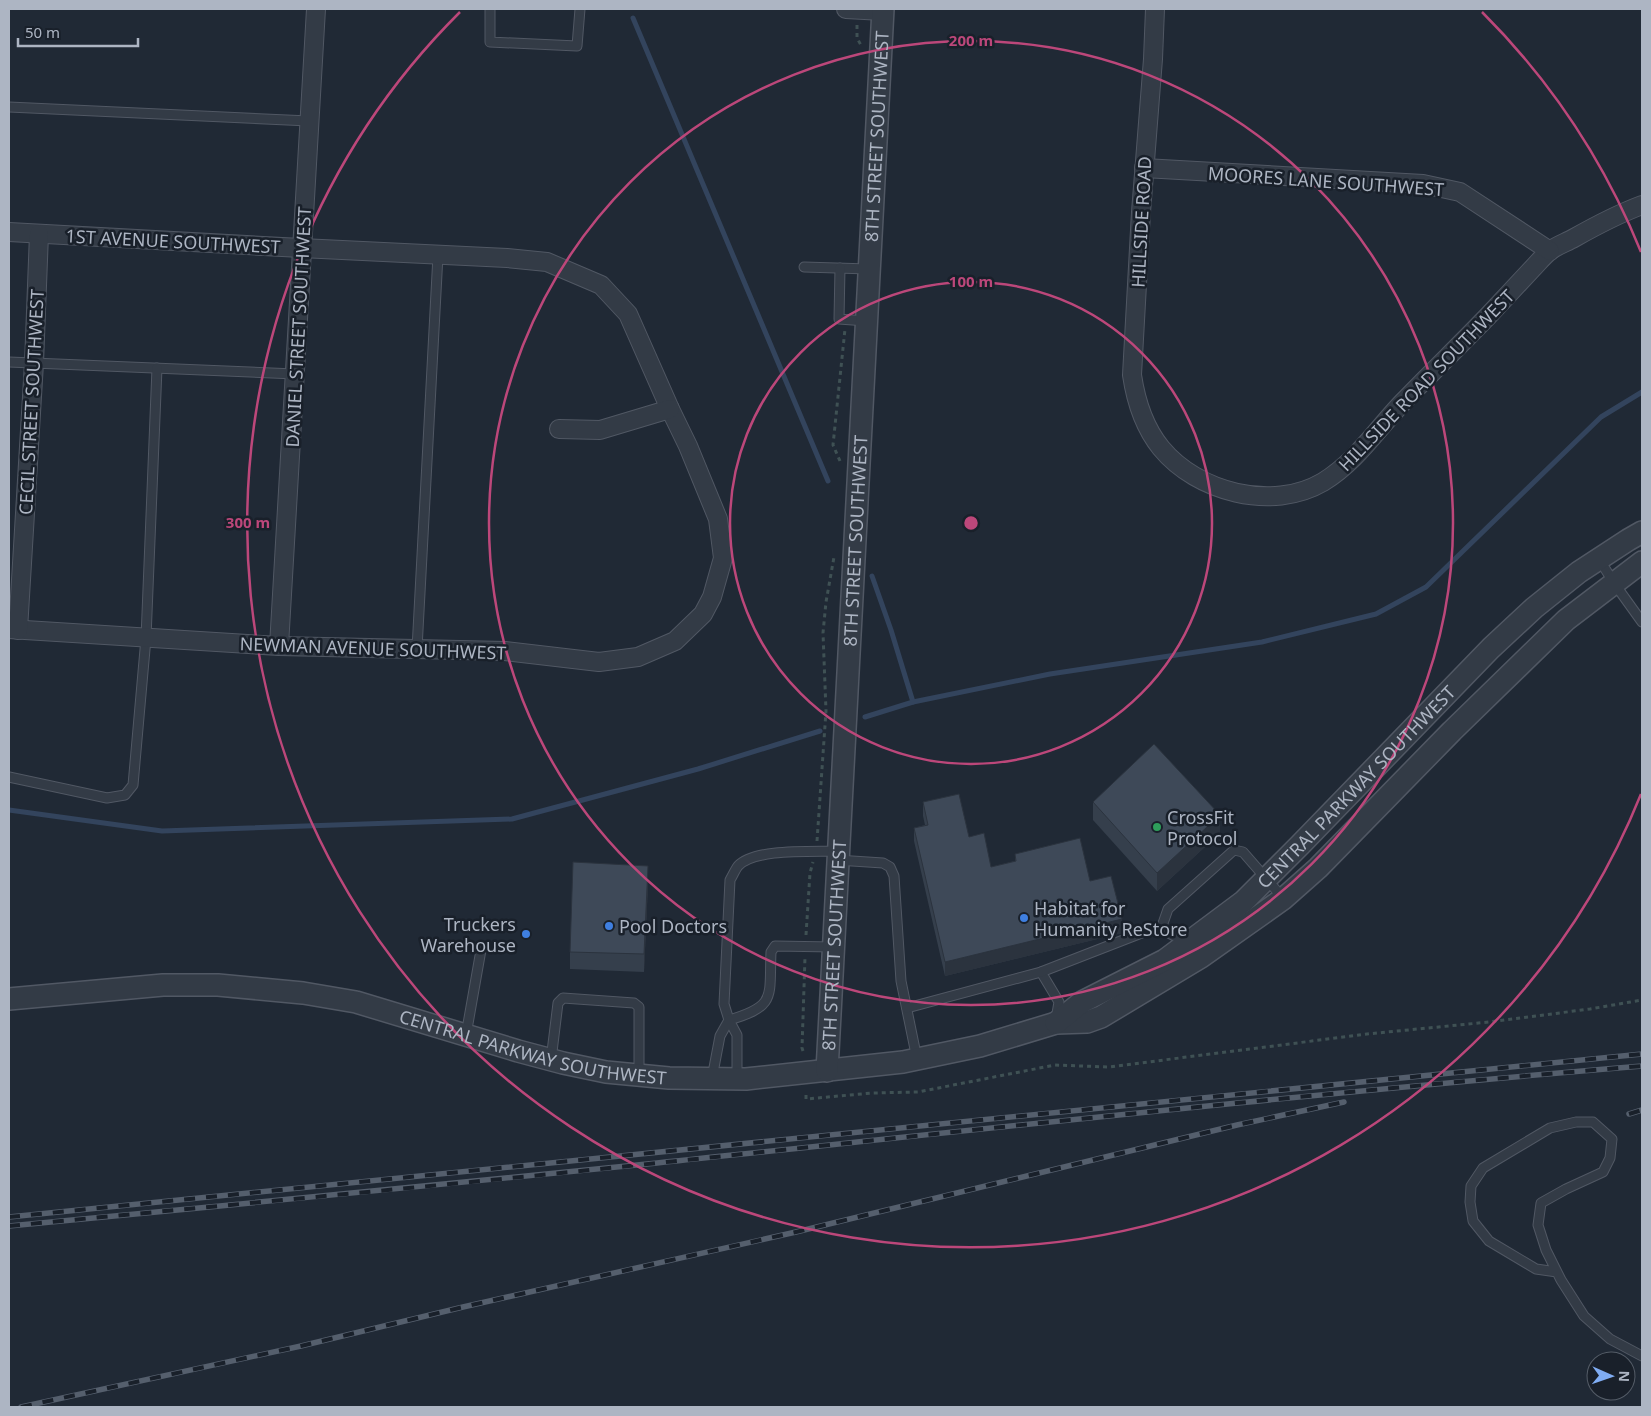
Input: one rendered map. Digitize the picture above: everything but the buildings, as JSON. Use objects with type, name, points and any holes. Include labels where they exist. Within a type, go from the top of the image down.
[{"type":"street","name":"DANIEL STREET SOUTHWEST","points":[[280,646],[316,9]]},
{"type":"street","name":"HILLSIDE ROAD","points":[[1150,431],[1141,414],[1135,395],[1132,375],[1155,9]]},
{"type":"street","points":[[851,15],[883,10]]},
{"type":"street","name":"8TH STREET SOUTHWEST","points":[[827,1071],[846,695],[856,320],[869,269],[883,10]]},
{"type":"street","name":"MOORES LANE SOUTHWEST","points":[[1144,168],[1423,184],[1460,192],[1550,251]]},
{"type":"street","name":"HILLSIDE ROAD SOUTHWEST","points":[[1150,431],[1161,448],[1174,462],[1207,482],[1225,489],[1244,494],[1283,495],[1321,483],[1337,473],[1352,460],[1402,403],[1550,251],[1613,216],[1642,205]]},
{"type":"street","name":"1ST AVENUE SOUTHWEST","points":[[9,232],[507,258],[547,262],[601,285],[628,314],[670,409]]},
{"type":"street","name":"CECIL STREET SOUTHWEST","points":[[13,629],[34,363],[39,234]]},
{"type":"street","points":[[559,429],[600,430],[670,409]]},
{"type":"street","name":"NEWMAN AVENUE SOUTHWEST","points":[[13,629],[280,646],[505,651],[599,662],[638,657],[675,642],[703,614],[712,596],[723,558],[718,519],[688,446],[670,409]]},
{"type":"street","name":"CENTRAL PARKWAY SOUTHWEST","points":[[1056,1023],[1082,1002],[1165,960],[1244,900],[1491,648],[1534,608],[1599,559],[1642,532]]},
{"type":"street","name":"CENTRAL PARKWAY SOUTHWEST","points":[[9,999],[163,985],[218,985],[303,993],[356,1002],[551,1060],[606,1072],[669,1078],[712,1079],[737,1079],[827,1071],[917,1059],[980,1046],[1056,1023],[1087,1022],[1101,1017],[1201,957],[1283,899],[1318,868],[1452,731],[1560,626],[1642,562]]},
{"type":"lane","points":[[490,9],[490,42],[577,46],[580,9]]},
{"type":"lane","points":[[9,107],[309,121]]},
{"type":"lane","points":[[417,650],[438,255]]},
{"type":"lane","points":[[804,267],[869,269]]},
{"type":"lane","points":[[840,268],[838,319],[856,320]]},
{"type":"lane","points":[[9,362],[295,374]]},
{"type":"lane","points":[[9,778],[76,790],[107,798],[125,795],[133,786],[146,638],[157,368]]},
{"type":"lane","points":[[1599,559],[1642,622]]},
{"type":"lane","points":[[1161,929],[1168,909],[1234,850],[1243,852],[1283,899]]},
{"type":"lane","points":[[737,1079],[736,1034],[724,1004],[730,880],[738,865],[756,856],[776,853],[815,852],[883,863],[890,867],[894,876],[901,982],[917,1059]]},
{"type":"lane","points":[[907,1008],[1041,972],[1144,932],[1161,929],[1188,943]]},
{"type":"lane","points":[[712,1079],[720,1036],[729,1020],[750,1014],[761,1008],[768,998],[772,952],[775,946],[833,947]]},
{"type":"lane","points":[[466,1035],[481,950]]},
{"type":"lane","points":[[1041,972],[1058,1002],[1056,1023]]},
{"type":"lane","points":[[551,1060],[558,1003],[564,998],[634,1003],[638,1007],[639,1075]]},
{"type":"lane","points":[[1557,1272],[1536,1269],[1489,1242],[1473,1222],[1470,1202],[1471,1186],[1483,1168],[1550,1128],[1576,1122],[1593,1122],[1612,1139],[1610,1158],[1603,1172],[1541,1203],[1538,1225],[1546,1250],[1557,1272],[1584,1316],[1610,1339],[1642,1356]]},
{"type":"path","points":[[851,15],[862,49]]},
{"type":"path","points":[[842,464],[833,445],[856,320]]},
{"type":"path","points":[[803,1051],[810,873],[818,836],[826,711],[823,633],[826,602],[836,551]]},
{"type":"path","points":[[806,1095],[806,1099],[872,1093],[918,1092],[1055,1065],[1109,1067],[1367,1034],[1498,1021],[1642,1000]]},
{"type":"waterway","points":[[633,18],[828,481]]},
{"type":"waterway","points":[[865,717],[913,702],[1050,674],[1262,642],[1376,614],[1426,587],[1601,417],[1642,392]]},
{"type":"waterway","points":[[872,576],[913,702]]},
{"type":"waterway","points":[[9,810],[162,831],[512,819],[698,769],[820,731]]},
{"type":"railway","points":[[9,1217],[1642,1054]]},
{"type":"railway","points":[[9,1226],[495,1180],[1026,1124],[1642,1066]]},
{"type":"railway","points":[[21,1407],[301,1346],[463,1307],[796,1232],[1237,1125],[1344,1102]]},
{"type":"railway","points":[[1629,1114],[1642,1110]]},
{"type":"place","name":"CrossFit Protocol","points":[[1157,827]]},
{"type":"place","name":"Habitat for Humanity ReStore","points":[[1024,918]]},
{"type":"place","name":"Pool Doctors","points":[[609,926]]},
{"type":"place","name":"Truckers Warehouse","points":[[526,934]]}]
